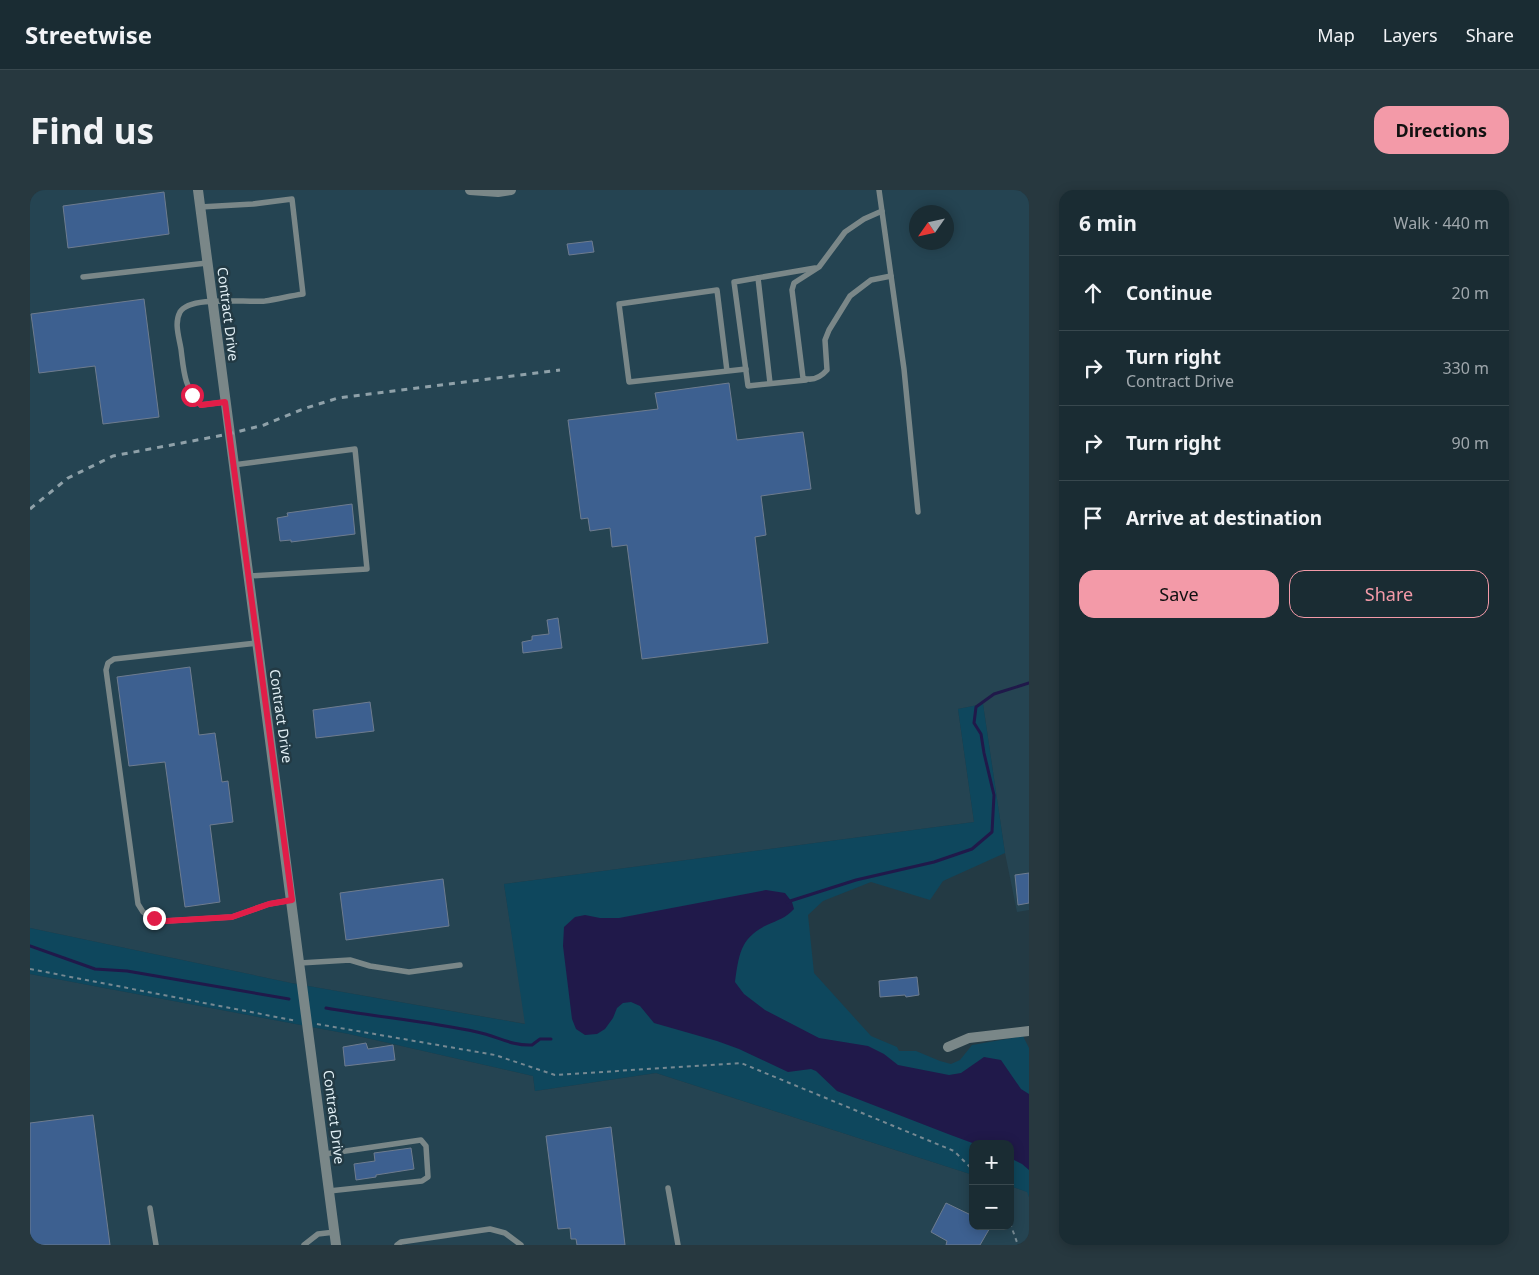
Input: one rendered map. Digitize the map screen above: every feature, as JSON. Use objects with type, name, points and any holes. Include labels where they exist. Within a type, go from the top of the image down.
[{"type":"street","name":"Contract Drive","points":[[198,190],[336,1245]]},
{"type":"street","points":[[470,190],[498,192],[510,190]]},
{"type":"street","points":[[948,1047],[968,1038],[1029,1031]]},
{"type":"lane","points":[[880,190],[904,369],[918,512]]},
{"type":"lane","points":[[200,207],[253,204],[292,199],[303,294],[264,301],[212,301],[190,304],[181,310],[176,321],[185,383],[192,395],[201,405],[225,402]]},
{"type":"lane","points":[[808,380],[803,378],[792,290],[794,283],[819,267],[845,232],[864,219],[882,211]]},
{"type":"lane","points":[[83,277],[207,263]]},
{"type":"lane","points":[[819,267],[734,282],[748,386],[817,378],[827,370],[825,340],[829,330],[850,296],[871,280],[891,276]]},
{"type":"lane","points":[[758,278],[770,383]]},
{"type":"lane","points":[[727,371],[717,290],[619,304],[629,382],[746,369]]},
{"type":"lane","points":[[233,465],[356,449],[367,569],[248,576]]},
{"type":"lane","points":[[257,643],[114,659],[108,663],[106,670],[138,904],[143,912],[154,918],[166,921],[232,917],[269,904],[292,900]]},
{"type":"lane","points":[[300,962],[350,960],[370,966],[409,972],[460,965]]},
{"type":"lane","points":[[325,1154],[421,1140],[426,1146],[428,1176],[422,1181],[329,1191]]},
{"type":"lane","points":[[668,1188],[678,1245]]},
{"type":"lane","points":[[150,1208],[156,1245]]},
{"type":"lane","points":[[397,1245],[401,1242],[490,1229],[505,1233],[521,1245]]},
{"type":"lane","points":[[304,1245],[318,1234],[334,1232]]},
{"type":"path","points":[[30,969],[308,1023],[495,1055],[555,1075],[741,1063],[954,1151],[969,1166]]},
{"type":"path","points":[[1013,1230],[1018,1245]]},
{"type":"shaded area","points":[[30,190],[1029,190],[1029,910],[1017,912],[1005,853],[983,704],[958,709],[974,822],[504,884],[526,1024],[291,983],[30,928]]},
{"type":"shaded area","points":[[983,704],[1005,853],[943,881],[930,900],[871,882],[823,901],[808,915],[814,973],[871,1036],[897,1047],[899,1051],[916,1051],[951,1064],[960,1060],[972,1045],[1023,1036],[1029,1048],[1029,1197],[1027,1192],[1014,1187],[1014,1140],[969,1140],[969,1174],[656,1073],[535,1091],[533,1076],[349,1034],[30,974],[30,928],[291,983],[525,1024],[504,884],[974,822],[958,709]]},
{"type":"shaded area","points":[[766,890],[785,893],[792,902],[794,909],[785,917],[758,930],[742,948],[735,982],[744,994],[765,1010],[819,1038],[868,1046],[884,1054],[898,1065],[949,1075],[961,1073],[984,1057],[1001,1060],[1021,1089],[1029,1094],[1029,1170],[1014,1160],[1014,1140],[969,1140],[969,1142],[837,1091],[816,1071],[811,1069],[788,1072],[739,1049],[654,1023],[640,1006],[631,1002],[623,1003],[617,1008],[605,1029],[597,1034],[585,1035],[576,1029],[572,1019],[563,946],[564,927],[575,917],[585,915],[600,918],[619,918]]},
{"type":"shaded area","points":[[30,974],[349,1034],[533,1076],[535,1091],[656,1073],[969,1174],[969,1230],[1014,1230],[1014,1187],[1028,1192],[1029,1197],[1029,1245],[30,1245]]},
{"type":"building","points":[[164,192],[169,234],[68,248],[63,206]]},
{"type":"building","points":[[592,241],[594,252],[569,255],[567,244]]},
{"type":"building","points":[[144,299],[159,417],[103,424],[95,366],[39,373],[31,314]]},
{"type":"building","points":[[729,383],[737,440],[803,432],[811,489],[761,496],[766,535],[755,537],[768,643],[642,659],[627,545],[612,547],[610,528],[590,531],[588,518],[581,519],[568,420],[658,409],[655,393]]},
{"type":"building","points":[[352,504],[355,534],[291,542],[291,540],[280,541],[277,518],[288,516],[287,513]]},
{"type":"building","points":[[558,618],[562,648],[523,653],[522,642],[532,640],[532,636],[549,634],[547,620]]},
{"type":"building","points":[[190,667],[199,735],[215,733],[222,782],[228,781],[233,822],[210,825],[220,902],[185,907],[165,762],[129,766],[117,677]]},
{"type":"building","points":[[370,702],[374,731],[316,738],[313,710]]},
{"type":"building","points":[[1029,873],[1029,903],[1018,905],[1015,875]]},
{"type":"building","points":[[443,879],[449,926],[346,940],[340,893]]},
{"type":"building","points":[[917,977],[919,995],[880,997],[879,981]]},
{"type":"building","points":[[366,1043],[368,1049],[393,1045],[395,1060],[345,1066],[343,1047]]},
{"type":"building","points":[[93,1115],[110,1245],[30,1245],[30,1123]]},
{"type":"building","points":[[611,1127],[625,1245],[577,1245],[576,1239],[571,1239],[570,1228],[558,1229],[546,1136]]},
{"type":"building","points":[[411,1148],[414,1169],[356,1180],[354,1164],[375,1161],[374,1153]]},
{"type":"building","points":[[946,1203],[969,1214],[969,1230],[989,1230],[980,1245],[946,1245],[947,1241],[931,1232]]},
{"type":"waterway","points":[[787,902],[856,880],[934,862],[972,849],[992,832],[994,795],[981,734],[974,723],[976,707],[994,694],[1029,683]]},
{"type":"waterway","points":[[30,946],[95,969],[127,971],[289,999]]},
{"type":"waterway","points":[[326,1008],[458,1028],[524,1045],[532,1045],[540,1039],[551,1039]]},
{"type":"railway","points":[[30,509],[68,478],[113,456],[229,434],[264,425],[303,409],[338,398],[560,370]]},
{"type":"route","points":[[154,918],[166,921],[232,917],[269,904],[292,900],[225,402],[201,405],[192,395]]}]
